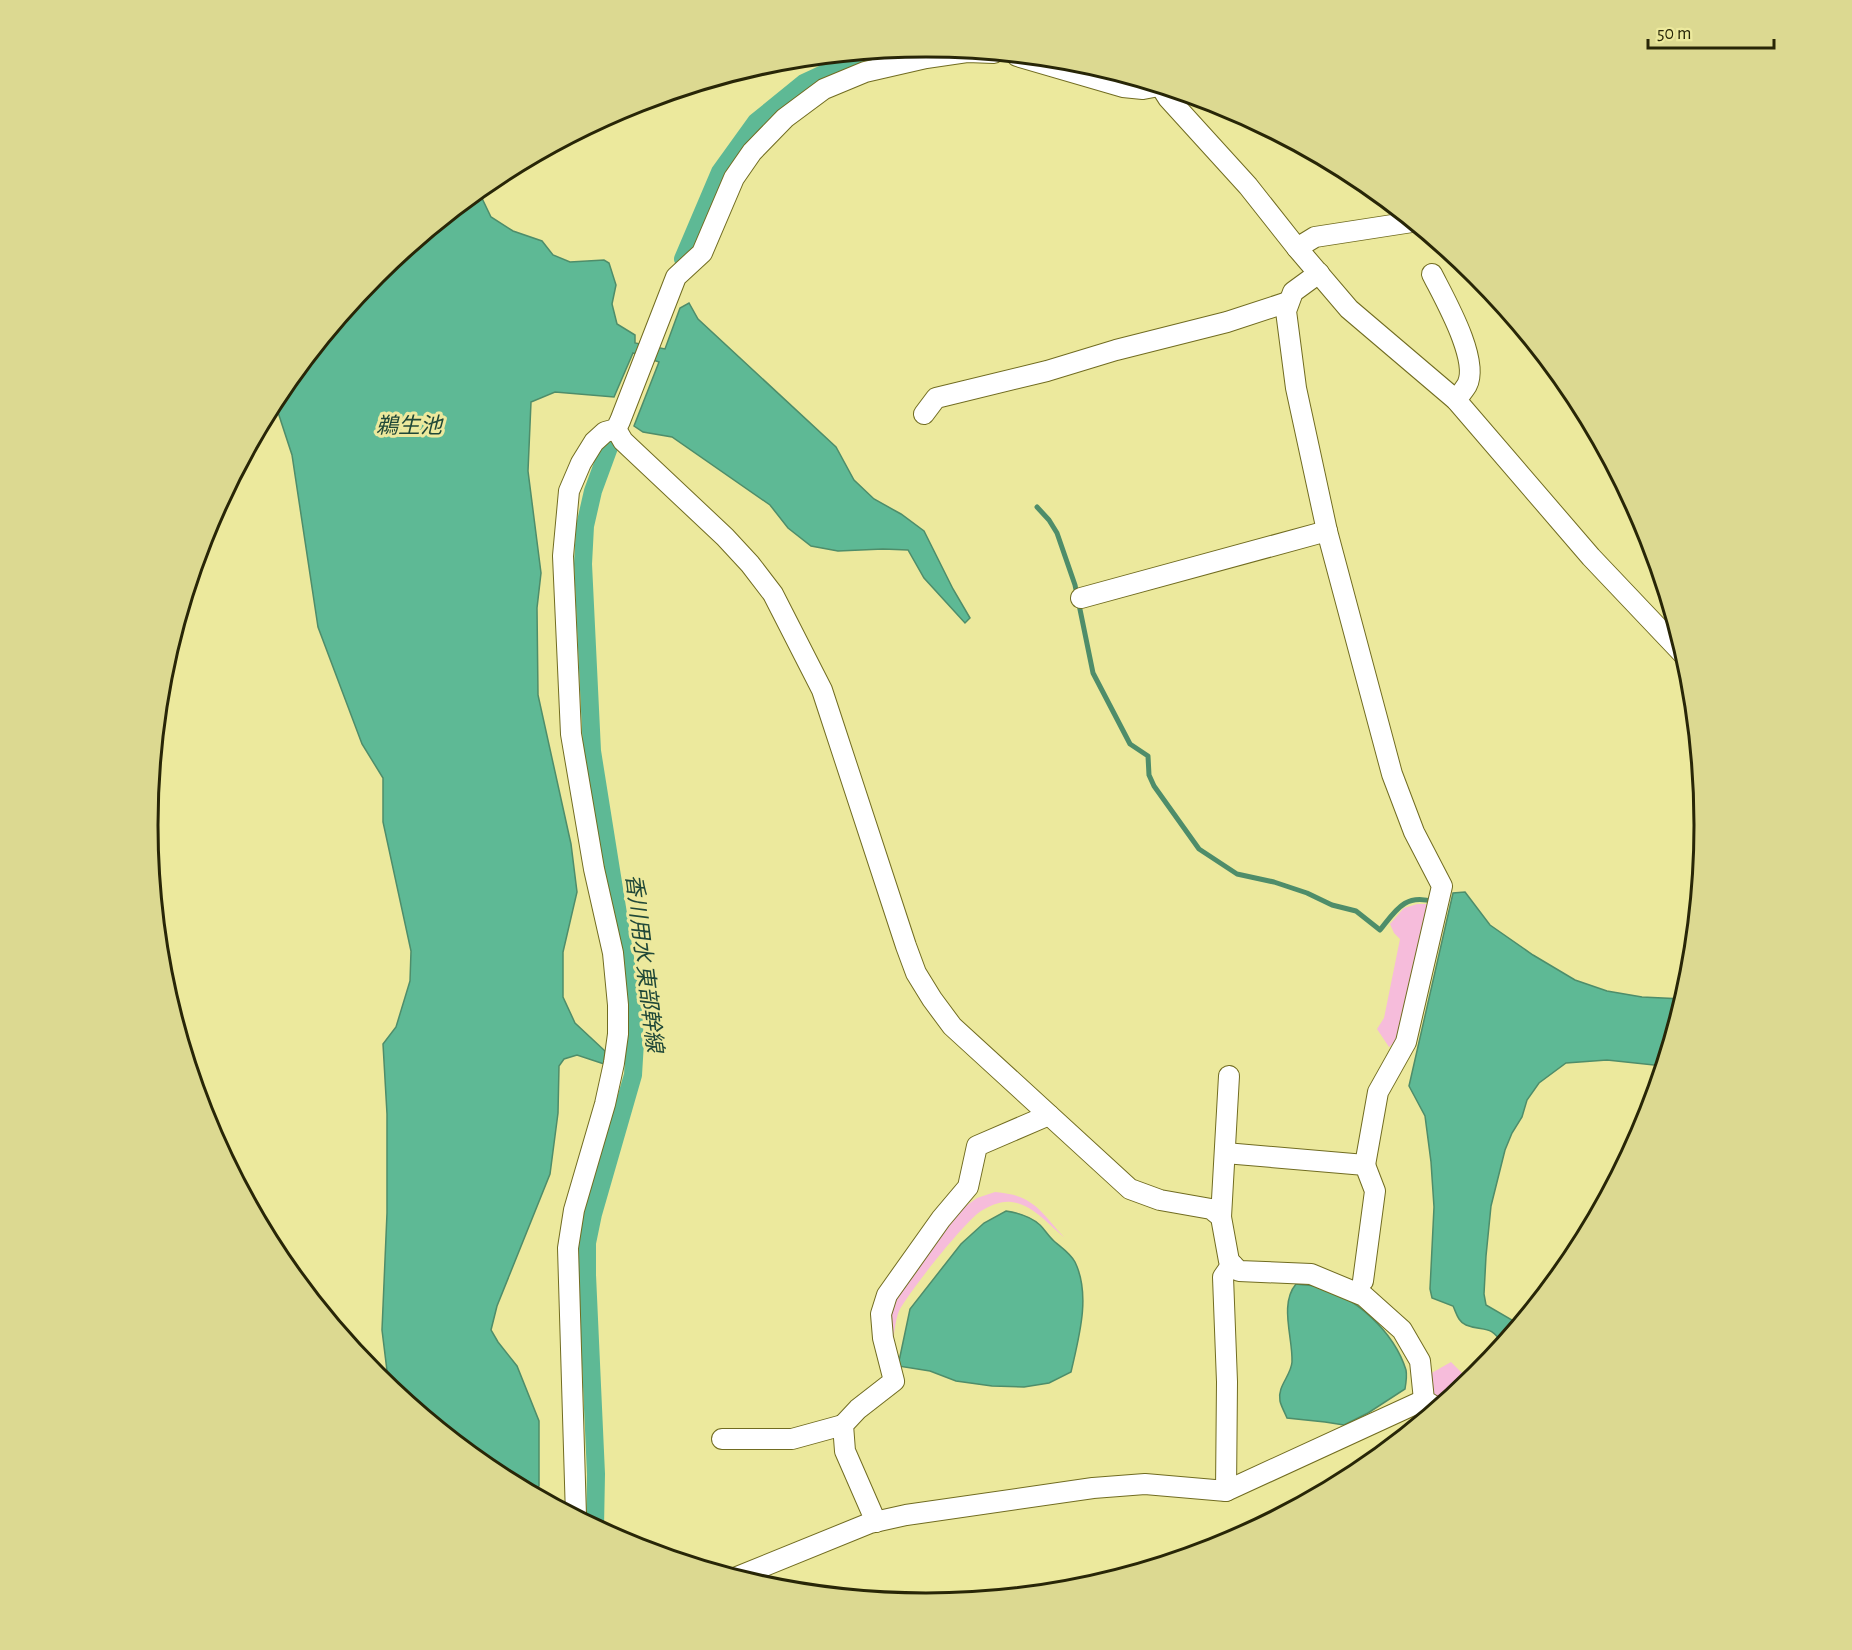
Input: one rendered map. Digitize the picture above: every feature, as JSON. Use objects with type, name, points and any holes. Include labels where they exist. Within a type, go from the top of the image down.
[{"type":"street","points":[[931,57],[865,72],[824,89],[785,118],[753,152],[734,178],[702,253],[676,277],[618,425],[623,441],[725,537],[773,594],[822,690],[916,973],[952,1026],[1130,1189],[1160,1200],[1211,1209],[1221,1217]]},
{"type":"street","points":[[1067,70],[1123,87],[1144,89]]},
{"type":"street","points":[[1167,96],[1248,186],[1257,201],[1349,309],[1456,400],[1591,557],[1672,642]]},
{"type":"street","points":[[1297,248],[1315,237],[1403,223]]},
{"type":"street","points":[[1318,273],[1293,292],[1286,310],[1296,388],[1327,531],[1392,774],[1414,832],[1442,886],[1406,1042],[1378,1092],[1365,1165],[1375,1191],[1363,1281]]},
{"type":"street","points":[[1432,274],[1455,320],[1470,364],[1468,384],[1456,400]]},
{"type":"street","points":[[924,414],[936,398],[1047,371],[1116,350],[1227,322],[1288,302]]},
{"type":"street","points":[[576,1508],[568,1248],[574,1210],[605,1104],[614,1063],[618,1034],[618,1005],[613,953],[594,869],[571,735],[563,556],[569,491],[581,463],[594,442],[605,432],[618,425]]},
{"type":"street","points":[[1081,598],[1327,531]]},
{"type":"street","points":[[1229,1076],[1221,1217],[1228,1261],[1239,1271],[1311,1274],[1364,1296],[1402,1330]]},
{"type":"street","points":[[722,1439],[792,1439],[843,1425],[858,1409],[894,1381],[881,1314],[887,1295],[941,1219],[968,1187],[976,1146],[1049,1115]]},
{"type":"street","points":[[1225,1153],[1365,1165]]},
{"type":"street","points":[[1226,1491],[1227,1382],[1223,1278],[1232,1264]]},
{"type":"street","points":[[1291,1274],[1315,1269],[1363,1281],[1382,1298],[1420,1361],[1431,1403]]},
{"type":"street","points":[[750,1572],[876,1522],[906,1515],[1093,1488],[1145,1484],[1226,1491],[1428,1405]]},
{"type":"street","points":[[843,1425],[845,1451],[876,1522]]},
{"type":"shaded area","points":[[1417,904],[1429,904],[1399,1039],[1389,1047],[1377,1029],[1384,1018],[1400,939],[1390,924],[1404,908]]},
{"type":"shaded area","points":[[995,1192],[1028,1201],[1042,1212],[1064,1237],[1033,1210],[1018,1203],[1003,1202],[981,1211],[950,1242],[904,1302],[899,1311],[892,1347],[889,1326],[893,1301],[953,1215],[977,1198]]},
{"type":"shaded area","points":[[1451,1362],[1463,1374],[1436,1398],[1432,1396],[1428,1375]]},
{"type":"water","name":"鵜生池","points":[[482,198],[491,217],[513,231],[542,241],[553,255],[570,262],[604,260],[609,263],[616,285],[612,304],[617,324],[635,335],[635,343],[665,349],[680,308],[689,303],[698,319],[836,447],[854,480],[874,499],[901,514],[924,531],[970,618],[965,623],[924,578],[908,550],[838,551],[811,546],[788,528],[770,505],[672,437],[643,432],[634,426],[659,362],[633,353],[614,397],[555,392],[531,402],[528,471],[541,573],[537,608],[538,695],[571,844],[577,892],[563,952],[563,997],[575,1023],[605,1051],[604,1064],[577,1055],[564,1059],[559,1066],[558,1113],[550,1174],[497,1306],[491,1330],[517,1366],[539,1421],[538,1487],[499,1464],[458,1434],[387,1372],[382,1330],[387,1213],[387,1114],[383,1044],[396,1027],[410,981],[411,951],[383,822],[383,778],[362,744],[318,627],[292,455],[278,413],[317,357],[383,282],[420,248]]},
{"type":"water","points":[[1465,892],[1490,925],[1533,955],[1575,980],[1607,991],[1642,997],[1674,999],[1655,1065],[1607,1060],[1566,1063],[1539,1083],[1527,1100],[1522,1117],[1505,1150],[1491,1206],[1484,1294],[1486,1305],[1512,1320],[1497,1337],[1490,1331],[1463,1324],[1453,1306],[1432,1298],[1430,1289],[1434,1207],[1431,1162],[1425,1116],[1409,1086],[1453,893]]},
{"type":"water","points":[[1006,1211],[1024,1215],[1036,1222],[1075,1262],[1080,1275],[1083,1302],[1080,1331],[1071,1372],[1049,1383],[1024,1387],[992,1386],[956,1381],[930,1371],[898,1366],[910,1309],[961,1244],[984,1223]]},
{"type":"water","points":[[1296,1284],[1315,1286],[1330,1291],[1371,1317],[1392,1342],[1400,1356],[1406,1370],[1405,1389],[1368,1413],[1344,1425],[1287,1418],[1281,1403],[1280,1391],[1292,1362],[1288,1301]]},
{"type":"waterway","name":"香川用水 東部幹線","points":[[683,259],[720,172],[756,122],[804,83],[850,62]]},
{"type":"waterway","name":"香川用水 東部幹線","points":[[595,1518],[596,1474],[587,1243],[593,1214],[633,1075],[635,1042],[633,1008],[592,751],[583,564],[585,526],[593,491],[611,442]]},
{"type":"waterway","points":[[1037,507],[1057,533],[1075,585],[1093,673],[1130,744],[1148,756],[1149,775],[1154,786],[1199,849],[1237,874],[1274,882],[1307,893],[1332,905],[1356,911],[1380,930],[1402,905],[1416,900],[1434,902]]}]
